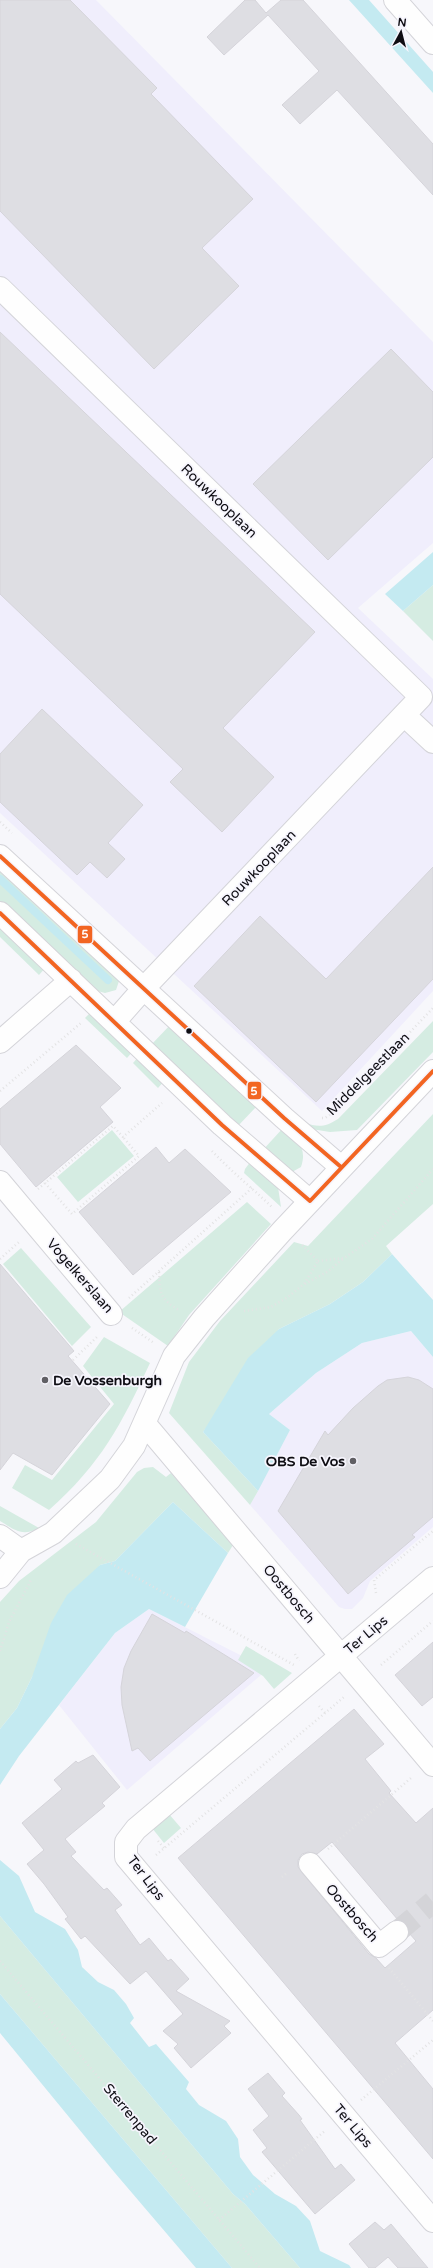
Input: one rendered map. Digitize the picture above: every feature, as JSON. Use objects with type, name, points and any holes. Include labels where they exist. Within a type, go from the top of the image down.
[{"type":"street","points":[[395,0],[433,43]]},
{"type":"street","name":"Rouwkooplaan","points":[[0,288],[421,697],[144,988],[115,1021]]},
{"type":"street","points":[[404,715],[433,742]]},
{"type":"street","points":[[0,856],[284,1118],[341,1168]]},
{"type":"street","points":[[0,913],[115,1021],[222,1125],[310,1201]]},
{"type":"street","points":[[0,1042],[71,980]]},
{"type":"street","points":[[0,1577],[21,1551],[53,1533],[110,1479],[134,1446],[174,1356],[204,1318],[285,1227],[433,1071]]},
{"type":"street","name":"Vogelkerslaan","points":[[0,1182],[111,1314]]},
{"type":"street","name":"Oostbosch","points":[[145,1424],[432,1763]]},
{"type":"street","points":[[0,1536],[21,1551]]},
{"type":"street","name":"Ter Lips","points":[[433,1578],[136,1829],[126,1842],[126,1857],[433,2221]]},
{"type":"street","name":"Oostbosch","points":[[310,1864],[379,1946],[397,1932]]},
{"type":"path","name":"Middelgeestlaan","points":[[316,1117],[325,1118],[334,1112],[433,1008]]},
{"type":"path","points":[[0,1091],[83,1022]]},
{"type":"path","points":[[123,1137],[182,1085]]},
{"type":"path","points":[[18,1204],[113,1126],[139,1156],[72,1214],[45,1183]]},
{"type":"path","points":[[242,1312],[271,1307],[304,1284],[327,1272],[344,1258],[372,1239],[433,1169]]},
{"type":"path","points":[[232,1172],[252,1188],[285,1227],[318,1260],[344,1258]]},
{"type":"path","points":[[111,1314],[252,1188]]},
{"type":"path","points":[[0,1259],[20,1241]]},
{"type":"path","points":[[304,1284],[318,1260]]},
{"type":"path","points":[[159,1271],[160,1293],[167,1303],[179,1310],[204,1318]]},
{"type":"path","name":"Vogelkerslaan","points":[[111,1314],[174,1356]]},
{"type":"path","points":[[73,1360],[98,1337],[97,1330]]},
{"type":"path","points":[[379,1623],[374,1580],[433,1531]]},
{"type":"path","points":[[53,1533],[305,1671],[312,1680]]},
{"type":"path","points":[[0,1651],[9,1622],[35,1573],[21,1551]]},
{"type":"path","points":[[138,1871],[433,1622]]},
{"type":"path","points":[[282,1877],[294,1866],[310,1864],[432,1763]]},
{"type":"path","points":[[379,1946],[382,1960],[433,2021]]},
{"type":"path","name":"Sterrenpad","points":[[0,1961],[260,2268]]},
{"type":"path","points":[[219,2220],[268,2179]]},
{"type":"shaded area","points":[[0,0],[96,0],[433,342],[433,543],[358,608],[433,679],[433,991],[322,1111],[0,813]]},
{"type":"shaded area","name":"OBS De Vos","points":[[411,1331],[433,1357],[433,1527],[370,1581],[363,1598],[352,1609],[345,1609],[339,1607],[250,1505],[290,1430],[269,1414],[316,1373],[362,1343]]},
{"type":"shaded area","points":[[149,1609],[268,1669],[127,1790],[59,1705],[115,1633]]},
{"type":"green space","points":[[433,585],[433,641],[403,611]]},
{"type":"green space","points":[[0,860],[118,971],[119,981],[116,990],[105,993],[94,990],[0,901]]},
{"type":"green space","points":[[0,922],[46,967],[39,975],[0,937]]},
{"type":"green space","points":[[93,1010],[134,1050],[127,1058],[85,1018]]},
{"type":"green space","points":[[433,1021],[433,1052],[357,1130],[330,1132],[305,1128],[304,1122],[321,1126],[338,1119]]},
{"type":"green space","points":[[172,1023],[258,1105],[237,1127],[151,1045]]},
{"type":"green space","points":[[140,1055],[166,1079],[158,1088],[133,1063]]},
{"type":"green space","points":[[433,1114],[433,1204],[386,1246],[392,1254],[363,1282],[330,1304],[279,1329],[203,1432],[258,1491],[250,1505],[169,1413],[189,1362],[220,1321],[294,1242],[308,1246]]},
{"type":"green space","points":[[283,1128],[300,1144],[302,1149],[303,1160],[301,1167],[292,1172],[262,1151]]},
{"type":"green space","points":[[112,1130],[134,1156],[78,1202],[57,1177]]},
{"type":"green space","points":[[251,1161],[278,1187],[281,1207],[244,1173]]},
{"type":"green space","points":[[247,1202],[271,1224],[189,1315],[168,1346],[119,1312]]},
{"type":"green space","points":[[21,1248],[91,1327],[72,1346],[3,1264]]},
{"type":"green space","points":[[104,1337],[150,1363],[119,1425],[96,1460],[83,1476],[49,1510],[12,1488],[25,1465],[52,1480],[114,1404],[83,1366]]},
{"type":"green space","points":[[153,1467],[166,1477],[171,1473],[233,1545],[228,1553],[173,1502],[115,1561],[100,1565],[32,1677],[17,1708],[0,1729],[0,1602],[19,1581],[96,1522],[137,1472],[144,1468]]},
{"type":"green space","points":[[0,1506],[39,1528],[33,1531],[23,1532],[10,1527],[0,1521]]},
{"type":"green space","points":[[246,1646],[292,1673],[274,1689],[263,1676],[238,1660]]},
{"type":"green space","points":[[169,1814],[181,1828],[164,1843],[152,1828]]},
{"type":"green space","points":[[0,1916],[233,2194],[245,2204],[300,2268],[232,2268],[0,1994]]},
{"type":"water","points":[[349,0],[369,0],[433,72],[433,93]]},
{"type":"water","points":[[433,552],[433,585],[403,611],[385,594]]},
{"type":"water","points":[[392,1254],[433,1300],[433,1357],[411,1331],[362,1343],[316,1373],[269,1414],[290,1430],[258,1491],[203,1432],[248,1358],[279,1329],[330,1304],[363,1282]]},
{"type":"water","points":[[173,1502],[228,1553],[185,1627],[149,1609],[115,1633],[19,1756],[0,1785],[0,1729],[17,1708],[32,1677],[51,1623],[67,1595],[100,1565],[115,1561]]},
{"type":"water","points":[[0,1860],[19,1876],[35,1912],[65,1929],[78,1950],[82,1967],[98,1982],[114,1990],[126,2004],[134,2018],[130,2023],[149,2047],[156,2044],[189,2082],[186,2089],[199,2105],[226,2121],[238,2139],[240,2157],[253,2175],[275,2194],[296,2206],[310,2221],[320,2251],[349,2265],[351,2268],[300,2268],[245,2204],[233,2194],[0,1916]]},
{"type":"water","points":[[0,1994],[232,2268],[196,2268],[115,2173],[0,2033]]},
{"type":"building","points":[[0,0],[70,0],[157,88],[151,94],[253,199],[202,248],[239,286],[154,369],[0,211]]},
{"type":"building","points":[[245,0],[255,0],[266,13],[281,0],[303,0],[433,144],[433,195],[337,90],[300,124],[282,105],[319,71],[268,15],[224,55],[207,37]]},
{"type":"building","points":[[0,332],[315,632],[223,728],[274,777],[222,832],[170,782],[183,769],[0,594]]},
{"type":"building","points":[[391,349],[433,392],[433,457],[328,560],[253,484]]},
{"type":"building","points":[[42,709],[143,805],[108,843],[125,859],[107,878],[90,862],[77,875],[0,802],[0,754]]},
{"type":"building","points":[[433,867],[433,979],[316,1102],[194,986],[260,916],[326,979]]},
{"type":"building","points":[[76,1045],[121,1088],[100,1107],[113,1122],[36,1187],[0,1144],[0,1109]]},
{"type":"building","points":[[156,1147],[169,1163],[185,1149],[231,1192],[133,1275],[79,1212]]},
{"type":"building","name":"De Vossenburgh","points":[[0,1264],[74,1351],[68,1356],[110,1404],[52,1475],[13,1453],[0,1470]]},
{"type":"building","name":"OBS De Vos","points":[[408,1377],[419,1380],[433,1389],[433,1517],[412,1535],[415,1537],[348,1594],[278,1511],[325,1431],[328,1435],[353,1408],[387,1380]]},
{"type":"building","points":[[152,1614],[185,1633],[186,1631],[254,1673],[150,1761],[138,1748],[132,1751],[122,1705],[121,1687],[124,1668],[131,1651]]},
{"type":"building","points":[[433,1642],[433,1697],[422,1706],[395,1675]]},
{"type":"building","points":[[354,1709],[384,1744],[365,1759],[391,1791],[389,1793],[416,1823],[433,1808],[433,2010],[395,2043],[433,2089],[433,2159],[178,1858]],"holes":[[[332,1842],[398,1920],[407,1924],[409,1933],[416,1941],[385,1968],[376,1958],[369,1954],[298,1867],[298,1860],[302,1854],[308,1852],[317,1854]]]},
{"type":"building","points":[[93,1755],[120,1787],[102,1803],[105,1806],[65,1839],[76,1852],[71,1856],[104,1890],[107,1888],[122,1905],[115,1910],[140,1945],[149,1938],[168,1961],[171,1959],[189,1979],[176,1991],[230,2021],[224,2026],[231,2033],[191,2068],[174,2048],[178,2044],[163,2031],[183,2014],[146,1971],[130,1984],[85,1936],[81,1939],[65,1919],[68,1917],[44,1884],[27,1864],[44,1850],[22,1823],[62,1789],[54,1780],[76,1761],[78,1763]]},
{"type":"building","points":[[268,2073],[285,2093],[282,2096],[302,2119],[300,2120],[335,2169],[341,2164],[355,2180],[315,2214],[262,2152],[267,2148],[253,2130],[269,2116],[248,2089]]},
{"type":"building","points":[[375,2222],[384,2230],[391,2224],[428,2268],[398,2268],[388,2257],[375,2268],[369,2268],[349,2244]]},
{"type":"waterway","points":[[0,879],[108,980]]},
{"type":"tunnel","points":[[397,1932],[433,1902]]},
{"type":"transit line","name":"5","points":[[0,856],[284,1118],[341,1167]]},
{"type":"transit line","name":"5","points":[[0,913],[222,1125],[310,1201],[433,1071]]},
{"type":"place","name":"De Vossenburgh","points":[[45,1380]]},
{"type":"place","name":"OBS De Vos","points":[[353,1461]]}]
